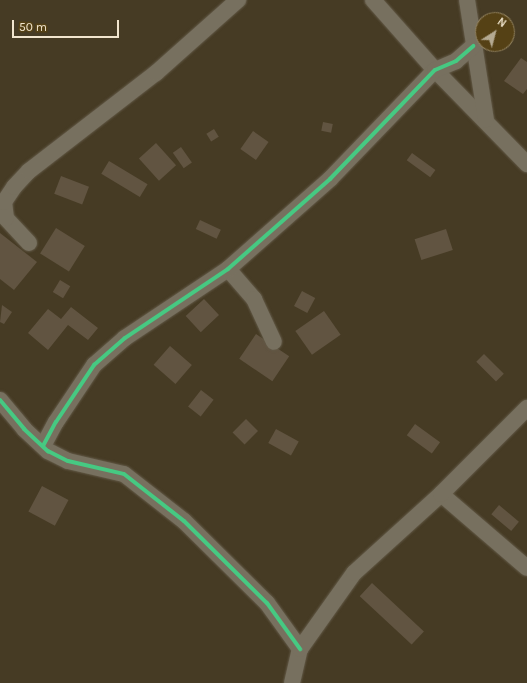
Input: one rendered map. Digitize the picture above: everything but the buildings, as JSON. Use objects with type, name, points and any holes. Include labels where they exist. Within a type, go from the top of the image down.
[{"type":"street","points":[[29,243],[6,218],[4,202],[14,187],[29,171],[156,73],[238,0]]},
{"type":"street","points":[[373,0],[435,70],[486,120],[527,164]]},
{"type":"street","points":[[470,3],[473,46],[486,120]]},
{"type":"street","points":[[43,446],[56,422],[94,365],[130,334],[228,269],[330,179],[435,70],[456,61],[473,46]]},
{"type":"street","points":[[228,269],[254,299],[274,342]]},
{"type":"street","points":[[0,400],[24,429],[43,446],[68,461],[124,474],[144,488],[184,521],[225,564],[253,588],[267,603],[300,649]]},
{"type":"street","points":[[292,683],[300,649],[354,573],[441,494],[527,408]]},
{"type":"street","points":[[441,494],[527,568]]},
{"type":"cycle path","points":[[43,446],[56,422],[94,365],[125,338],[228,269],[330,179],[435,70],[456,61],[473,46]]},
{"type":"cycle path","points":[[0,400],[24,429],[48,451],[68,461],[124,474],[184,521],[267,603],[300,649]]}]
